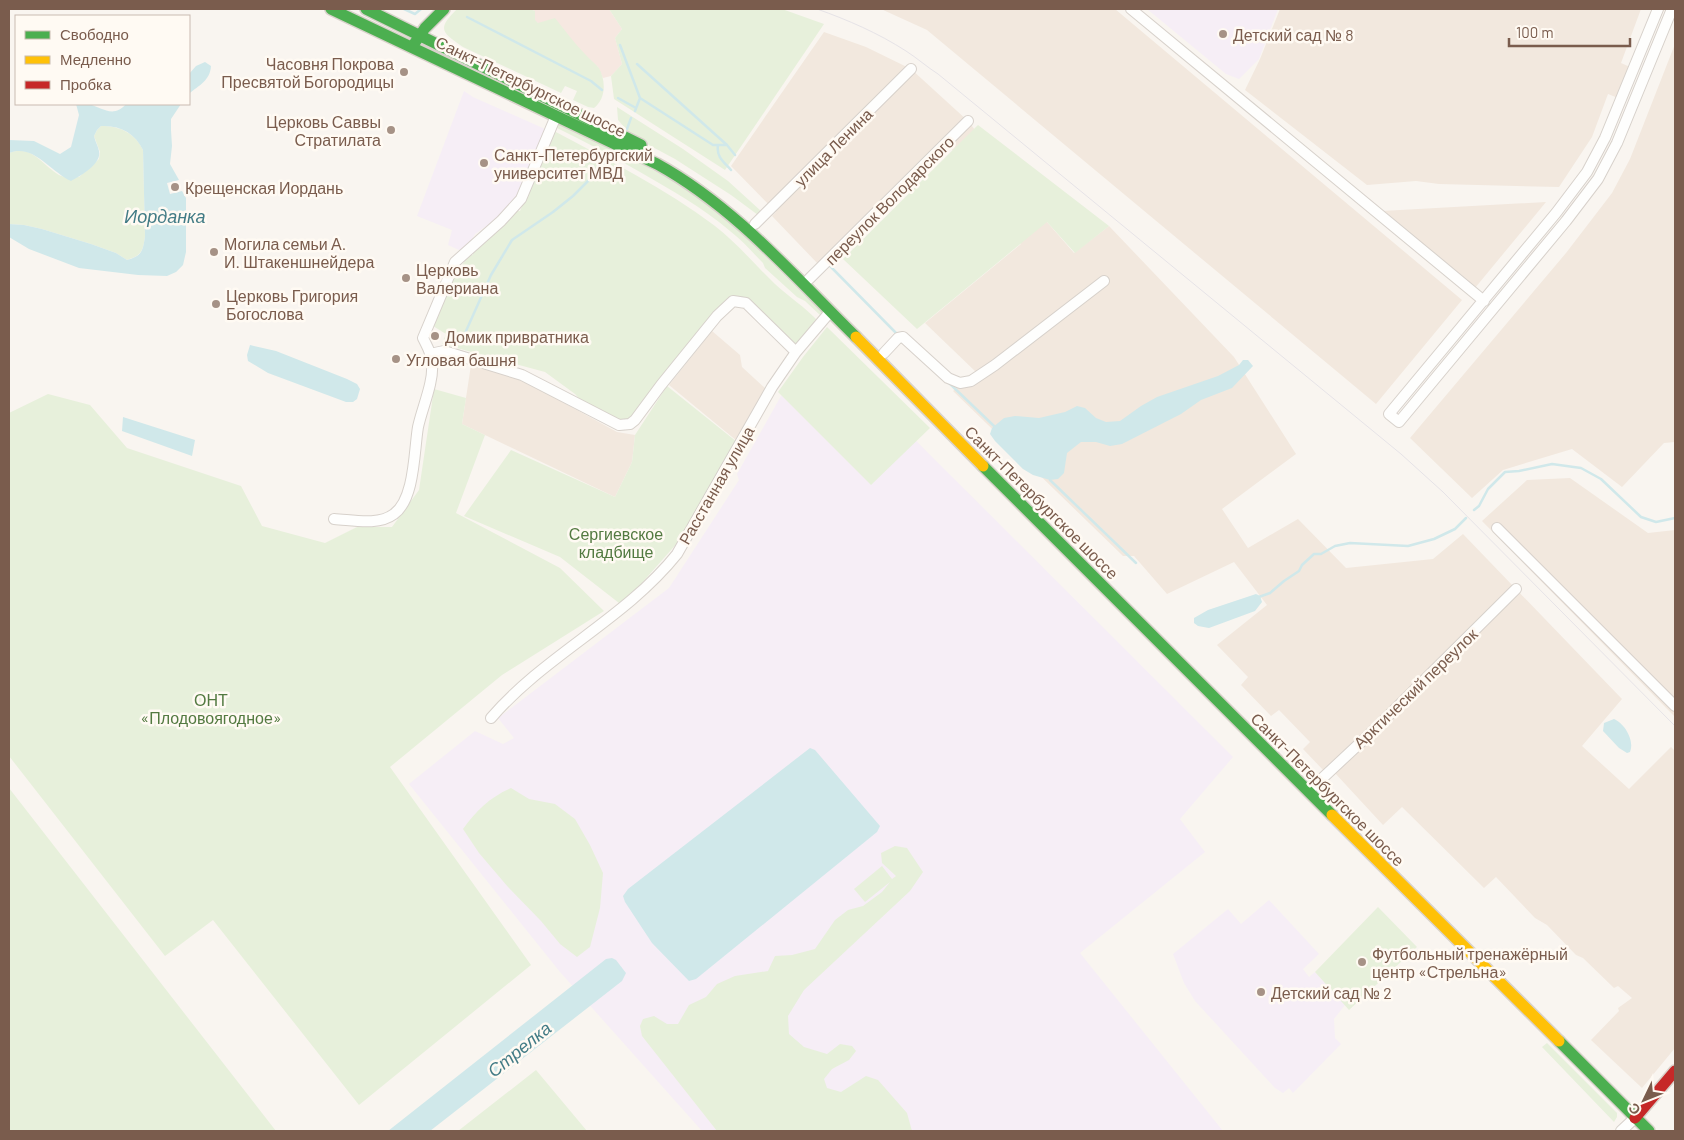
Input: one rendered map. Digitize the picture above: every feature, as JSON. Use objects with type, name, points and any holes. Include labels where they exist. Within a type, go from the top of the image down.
[{"type":"main road","name":"Санкт-Петербургское шоссе","points":[[331,9],[657,164],[701,190],[739,221],[1638,1114],[1661,1131]]},
{"type":"main road","name":"Санкт-Петербургское шоссе","points":[[366,9],[659,155],[709,186],[738,208],[884,352],[1638,1114],[1648,1131]]},
{"type":"main road","points":[[412,47],[419,22],[433,9]]},
{"type":"main road","points":[[417,34],[444,9]]},
{"type":"main road","points":[[1638,1114],[1675,1071]]},
{"type":"street","points":[[1131,9],[1484,301]]},
{"type":"street","points":[[1658,9],[1605,138],[1587,172],[1565,202],[1389,414],[1399,422],[1598,180],[1618,143],[1672,9]]},
{"type":"street","name":"улица Ленина","points":[[755,224],[911,69]]},
{"type":"street","points":[[334,519],[384,520],[396,513],[403,503],[414,470],[418,428],[432,370],[430,354],[423,338],[455,262],[501,221],[521,199],[556,116]]},
{"type":"street","name":"переулок Володарского","points":[[809,279],[968,121]]},
{"type":"street","points":[[884,352],[898,338],[903,337],[948,378],[960,383],[971,381],[995,365],[1104,281]]},
{"type":"street","points":[[430,354],[444,351],[522,375],[619,425],[625,425],[630,424],[638,416],[661,384],[711,323],[733,301],[746,303],[796,352]]},
{"type":"street","name":"Расстанная улица","points":[[491,718],[513,694],[630,602],[664,570],[677,554],[772,387],[796,352],[830,312]]},
{"type":"street","points":[[1497,528],[1675,706]]},
{"type":"street","name":"Арктический переулок","points":[[1314,786],[1374,730],[1516,590]]},
{"type":"street","points":[[1621,1131],[1638,1114]]},
{"type":"shaded area","points":[[530,9],[609,9],[622,29],[615,38],[622,64],[611,76],[603,78],[598,67],[585,55],[535,21],[535,11]]},
{"type":"shaded area","points":[[881,9],[1115,9],[1462,300],[1376,404],[927,30]]},
{"type":"shaded area","name":"Детский сад № 8","points":[[1147,9],[1278,9],[1259,59],[1239,79],[1226,74]]},
{"type":"shaded area","points":[[1280,9],[1641,9],[1621,63],[1630,67],[1618,98],[1608,94],[1592,137],[1559,187],[1439,184],[1416,181],[1367,185],[1245,90]]},
{"type":"shaded area","points":[[824,32],[866,47],[911,69],[968,121],[1047,222],[1074,253],[1109,226],[1234,357],[1296,454],[1222,509],[1248,548],[1298,519],[1346,568],[1433,559],[1463,534],[1622,699],[1582,746],[1629,789],[1671,747],[1675,751],[1675,1048],[1642,1088],[1591,1040],[1619,1011],[1618,1008],[1632,998],[1618,986],[1614,988],[1583,958],[1576,955],[1547,925],[1535,918],[1496,877],[1484,888],[1402,807],[1383,825],[1334,772],[1324,771],[1303,749],[1310,742],[1279,710],[1271,716],[1241,685],[1248,677],[1217,645],[1267,605],[1234,562],[1167,594],[1134,556],[1123,556],[953,391],[977,373],[925,323],[1021,244],[945,140],[819,265],[772,216],[776,212],[731,166]]},
{"type":"shaded area","points":[[1675,44],[1675,442],[1664,443],[1622,487],[1572,449],[1503,470],[1472,498],[1410,438],[1566,253],[1612,193],[1630,159]]},
{"type":"shaded area","name":"Санкт-Петербургский университет МВД","points":[[464,91],[473,97],[545,129],[519,197],[498,218],[475,234],[466,250],[459,250],[448,245],[452,230],[417,216]]},
{"type":"shaded area","points":[[1546,202],[1475,288],[1382,211]]},
{"type":"shaded area","points":[[712,331],[740,355],[742,367],[766,389],[737,441],[669,385]]},
{"type":"shaded area","points":[[819,344],[1233,757],[1180,819],[1205,852],[1080,953],[1223,1131],[702,1131],[560,972],[409,784],[475,731],[503,744],[514,738],[498,718],[669,588],[739,480],[737,474],[781,396]]},
{"type":"shaded area","points":[[471,365],[503,373],[535,387],[617,432],[635,435],[632,462],[615,497],[462,424]]},
{"type":"shaded area","points":[[1570,478],[1648,533],[1675,530],[1675,717],[1482,521],[1527,480]]},
{"type":"shaded area","name":"Детский сад № 2","points":[[1269,900],[1319,954],[1303,969],[1309,977],[1315,972],[1345,1005],[1334,1019],[1335,1038],[1341,1044],[1293,1093],[1289,1088],[1283,1093],[1275,1088],[1195,1001],[1184,983],[1173,954],[1228,909],[1241,924]]},
{"type":"green space","points":[[457,9],[530,9],[535,11],[535,20],[538,23],[555,18],[599,68],[604,84],[601,100],[594,108],[588,107],[573,100],[577,91],[565,86],[561,93],[463,47],[450,38],[444,30],[446,21]]},
{"type":"green space","points":[[609,9],[782,9],[824,24],[725,170],[614,99],[611,76],[622,64],[615,38],[622,29]]},
{"type":"green space","points":[[617,107],[683,149],[728,181],[761,211],[758,215],[675,159],[632,136],[618,120]]},
{"type":"green space","points":[[557,121],[599,140],[709,201],[823,313],[821,316],[765,268],[763,263],[739,238],[719,222],[686,199],[640,172],[555,127]]},
{"type":"green space","points":[[978,125],[1109,226],[1075,253],[1047,222],[917,329],[843,259]]},
{"type":"green space","points":[[101,126],[121,129],[136,139],[143,150],[145,236],[141,252],[127,260],[116,253],[42,229],[9,224],[9,153],[24,151],[30,153],[59,175],[79,177],[99,159],[100,152],[94,136]]},
{"type":"green space","points":[[554,131],[636,175],[696,212],[723,233],[775,284],[818,321],[797,347],[747,301],[729,299],[635,415],[628,420],[620,421],[585,405],[575,394],[545,372],[442,344],[446,334],[433,326],[453,278],[469,255],[473,255],[472,250],[517,211],[520,211]]},
{"type":"green space","points":[[827,327],[930,428],[871,485],[778,392]]},
{"type":"green space","name":"Сергиевское кладбище","points":[[667,386],[737,442],[679,541],[633,593],[619,603],[560,557],[464,516],[511,450],[615,497],[632,462],[635,435]]},
{"type":"green space","name":"ОНТ «Плодовоягодное»","points":[[434,389],[466,398],[462,424],[485,435],[456,513],[560,568],[604,611],[502,675],[390,767],[531,965],[359,1105],[213,920],[165,956],[9,756],[9,413],[48,394],[90,405],[127,448],[241,486],[262,526],[325,543],[357,527],[392,527],[419,490]]},
{"type":"green space","points":[[9,788],[276,1131],[9,1131]]},
{"type":"green space","points":[[511,788],[529,799],[555,804],[575,819],[603,873],[600,908],[590,947],[577,957],[560,944],[508,887],[479,853],[463,829],[484,805]]},
{"type":"green space","points":[[895,846],[907,848],[923,872],[910,891],[804,990],[788,1016],[789,1034],[804,1047],[827,1054],[840,1044],[852,1046],[856,1051],[849,1060],[832,1069],[824,1079],[827,1088],[841,1092],[866,1076],[878,1080],[907,1113],[912,1131],[717,1131],[642,1036],[640,1026],[643,1019],[654,1016],[667,1024],[678,1024],[689,1005],[706,997],[717,984],[735,976],[768,971],[775,956],[792,955],[815,949],[835,920],[848,910],[863,906],[882,892],[890,882],[865,902],[854,889],[882,866],[892,879],[896,876],[882,863],[881,853]]},
{"type":"green space","name":"Футбольный тренажёрный центр «Стрельна»","points":[[1378,907],[1417,947],[1349,1010],[1315,972]]},
{"type":"green space","points":[[1547,1043],[1617,1113],[1614,1122],[1542,1047]]},
{"type":"green space","points":[[536,1070],[587,1131],[458,1131]]},
{"type":"water","points":[[205,62],[211,66],[209,75],[190,93],[190,73],[196,66]]},
{"type":"water","name":"Иорданка","points":[[76,105],[93,105],[107,111],[117,111],[125,105],[180,105],[171,119],[172,146],[170,164],[179,180],[167,183],[170,194],[182,191],[186,198],[186,252],[183,265],[176,272],[167,276],[138,275],[79,268],[29,249],[9,237],[9,224],[24,225],[91,244],[116,253],[127,260],[136,257],[141,252],[145,236],[143,150],[136,139],[126,131],[114,127],[101,126],[94,136],[99,151],[97,160],[90,169],[71,181],[34,155],[18,151],[9,153],[9,140],[34,141],[60,154],[71,147],[79,115]]},
{"type":"water","points":[[250,345],[276,351],[357,384],[360,389],[357,399],[353,402],[346,402],[268,373],[248,361],[247,355]]},
{"type":"water","points":[[1243,360],[1248,360],[1253,366],[1232,388],[1201,400],[1181,414],[1122,444],[1110,446],[1096,442],[1081,442],[1067,453],[1064,473],[1058,479],[1050,480],[1033,475],[1023,469],[990,434],[992,428],[1004,418],[1015,416],[1039,418],[1065,412],[1077,406],[1085,408],[1096,418],[1106,422],[1120,421],[1157,397],[1218,376],[1239,365]]},
{"type":"water","points":[[123,417],[195,440],[192,456],[122,431]]},
{"type":"water","points":[[1256,594],[1260,596],[1262,602],[1255,611],[1209,628],[1198,626],[1194,623],[1194,618],[1208,610]]},
{"type":"water","points":[[1614,719],[1628,732],[1631,742],[1630,752],[1627,753],[1619,748],[1603,731],[1604,723]]},
{"type":"water","points":[[810,748],[815,750],[880,826],[877,832],[696,979],[689,981],[652,943],[623,896],[628,889]]},
{"type":"water","points":[[612,958],[616,960],[626,973],[622,981],[430,1131],[388,1131],[606,959]]},
{"type":"waterway","points":[[404,9],[415,14],[421,9]]},
{"type":"waterway","points":[[467,17],[591,81],[602,90]]},
{"type":"waterway","points":[[620,45],[640,98],[635,111]]},
{"type":"waterway","points":[[637,64],[727,145],[735,155]]},
{"type":"waterway","points":[[618,98],[636,108]]},
{"type":"waterway","points":[[640,98],[713,145],[727,145]]},
{"type":"waterway","points":[[627,129],[631,118]]},
{"type":"waterway","points":[[718,145],[719,156],[731,170]]},
{"type":"waterway","points":[[462,340],[491,275],[512,240],[573,196],[608,161]]},
{"type":"waterway","points":[[830,266],[898,335]]},
{"type":"waterway","points":[[948,382],[994,426]]},
{"type":"waterway","points":[[1474,510],[1479,506],[1488,489],[1505,472],[1552,464],[1581,468],[1601,479],[1641,517],[1656,522],[1675,518]]},
{"type":"waterway","points":[[1050,480],[1136,563]]},
{"type":"waterway","name":"Стрелка","points":[[1256,598],[1270,593],[1299,571],[1302,565],[1314,554],[1321,554],[1335,546],[1350,543],[1408,546],[1434,539],[1455,529],[1466,518]]},
{"type":"tram line","points":[[817,9],[885,38],[938,74],[1401,454],[1443,492],[1675,726]]},
{"type":"traffic: fast","points":[[331,9],[657,164],[685,181],[738,221],[786,266],[856,337]]},
{"type":"traffic: fast","points":[[366,9],[641,145]]},
{"type":"traffic: fast","points":[[414,44],[425,28],[444,9]]},
{"type":"traffic: fast","points":[[983,466],[1332,815]]},
{"type":"traffic: fast","points":[[1559,1041],[1649,1131]]},
{"type":"traffic: slow","points":[[856,337],[983,466]]},
{"type":"traffic: slow","points":[[1332,815],[1559,1041]]},
{"type":"traffic: jam","points":[[1635,1118],[1675,1071]]},
{"type":"place","name":"Детский сад № 8","points":[[1223,34]]},
{"type":"place","name":"Часовня Покрова Пресвятой Богородицы","points":[[404,72]]},
{"type":"place","name":"Церковь Саввы Стратилата","points":[[391,130]]},
{"type":"place","name":"Санкт-Петербургский университет МВД","points":[[484,163]]},
{"type":"place","name":"Крещенская Иордань","points":[[175,187]]},
{"type":"place","name":"Могила семьи А. И. Штакеншнейдера","points":[[214,252]]},
{"type":"place","name":"Церковь Валериана","points":[[406,278]]},
{"type":"place","name":"Церковь Григория Богослова","points":[[216,304]]},
{"type":"place","name":"Домик привратника","points":[[435,336]]},
{"type":"place","name":"Угловая башня","points":[[396,359]]},
{"type":"place","name":"Футбольный тренажёрный центр «Стрельна»","points":[[1362,962]]},
{"type":"place","name":"Детский сад № 2","points":[[1261,992]]}]
